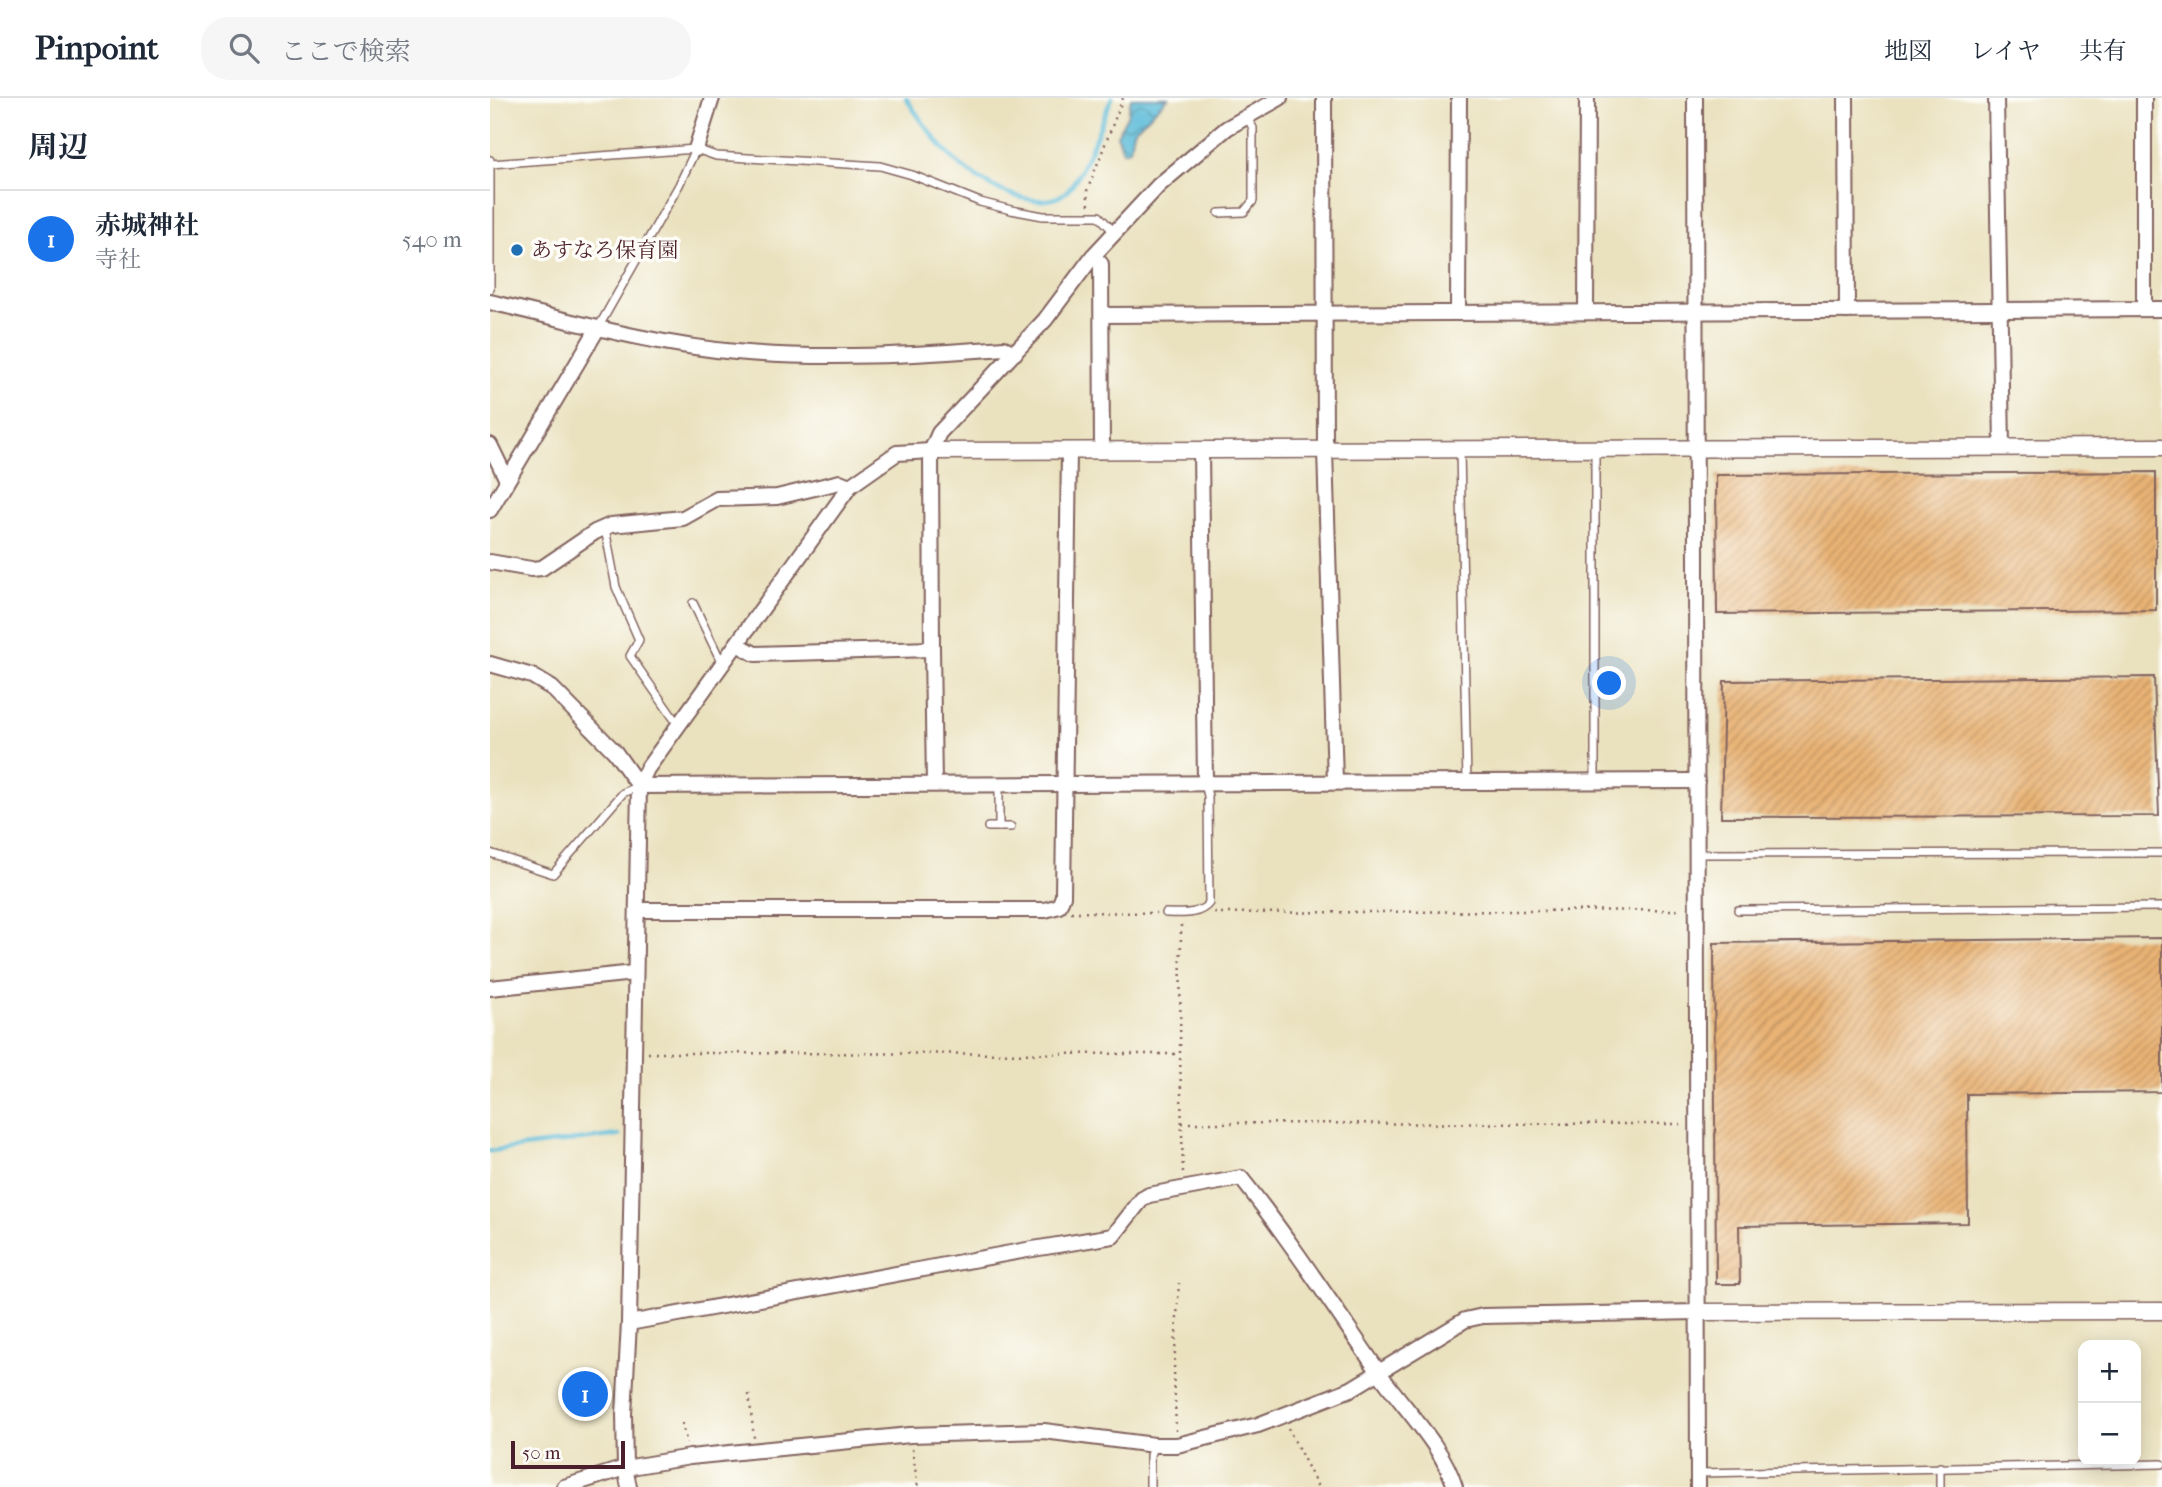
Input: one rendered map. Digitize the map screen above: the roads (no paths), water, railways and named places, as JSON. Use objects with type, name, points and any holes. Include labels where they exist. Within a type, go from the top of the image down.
[{"type":"street","points":[[696,149],[712,98]]},
{"type":"street","points":[[934,784],[931,451],[939,433],[1045,320],[1093,256],[1185,160],[1246,115],[1280,98]]},
{"type":"street","points":[[1324,98],[1325,450],[1335,782]]},
{"type":"street","points":[[1458,313],[1459,98]]},
{"type":"street","points":[[1586,312],[1587,98]]},
{"type":"street","points":[[1695,98],[1698,1480]]},
{"type":"street","points":[[1846,98],[1847,311]]},
{"type":"street","points":[[1996,98],[2002,447]]},
{"type":"street","points":[[2144,98],[2144,309]]},
{"type":"street","points":[[1093,256],[1101,264],[1102,451]]},
{"type":"street","points":[[490,302],[598,328],[733,352],[797,356],[1004,348],[1015,353]]},
{"type":"street","points":[[1103,315],[2162,309]]},
{"type":"street","points":[[490,510],[598,328]]},
{"type":"street","points":[[490,444],[507,480]]},
{"type":"street","points":[[629,1487],[625,1468],[624,1373],[629,1322],[639,786],[678,726],[850,486],[897,453],[2162,447]]},
{"type":"street","points":[[1200,450],[1205,783]]},
{"type":"street","points":[[638,910],[1045,910],[1059,906],[1063,896],[1069,451]]},
{"type":"street","points":[[490,562],[531,569],[542,568],[605,528],[622,522],[683,518],[717,499],[777,497],[840,482],[850,486]]},
{"type":"street","points":[[737,644],[755,654],[932,649]]},
{"type":"street","points":[[490,664],[532,676],[552,688],[615,752],[639,786]]},
{"type":"street","points":[[639,786],[1697,780]]},
{"type":"street","points":[[490,988],[634,973]]},
{"type":"street","points":[[629,1322],[1027,1250],[1094,1241],[1120,1231],[1133,1209],[1149,1195],[1241,1178],[1285,1232],[1379,1373],[1445,1462],[1455,1487]]},
{"type":"street","points":[[564,1487],[625,1468],[690,1457],[910,1435],[1044,1431],[1154,1445],[1177,1445],[1258,1425],[1351,1390],[1443,1331],[1465,1320],[1483,1316],[1698,1312],[2162,1311]]},
{"type":"lane","points":[[1219,213],[1244,212],[1254,201],[1253,128],[1246,115]]},
{"type":"lane","points":[[598,328],[679,185],[696,149]]},
{"type":"lane","points":[[490,289],[490,162],[696,149],[716,156],[880,166],[912,175],[980,202],[1011,210],[1043,216],[1099,216],[1115,233]]},
{"type":"lane","points":[[1460,449],[1466,782]]},
{"type":"lane","points":[[1595,449],[1595,781]]},
{"type":"lane","points":[[605,528],[616,587],[639,640],[630,656],[678,726]]},
{"type":"lane","points":[[693,603],[719,657],[724,662]]},
{"type":"lane","points":[[1166,913],[1205,908],[1209,903],[1208,796],[1205,783]]},
{"type":"lane","points":[[999,784],[999,827]]},
{"type":"lane","points":[[490,853],[552,874],[557,872],[623,793],[639,786]]},
{"type":"lane","points":[[988,827],[1011,827]]},
{"type":"lane","points":[[1697,854],[2162,853]]},
{"type":"lane","points":[[1738,910],[2162,907]]},
{"type":"lane","points":[[1150,1487],[1150,1455],[1154,1445]]},
{"type":"lane","points":[[1698,1480],[1940,1468],[2162,1464]]},
{"type":"lane","points":[[1940,1468],[1940,1487]]},
{"type":"water","points":[[1131,98],[1168,98],[1133,131],[1130,149],[1123,151],[1117,135],[1128,114]]},
{"type":"waterway","points":[[906,98],[938,142],[970,173],[999,189],[1031,200],[1047,200],[1060,196],[1071,186],[1088,156],[1112,98]]},
{"type":"waterway","points":[[490,1151],[619,1135]]},
{"type":"place","name":"あすなろ保育園","points":[[517,250]]},
{"type":"place","name":"赤城神社","points":[[585,1394]]}]
